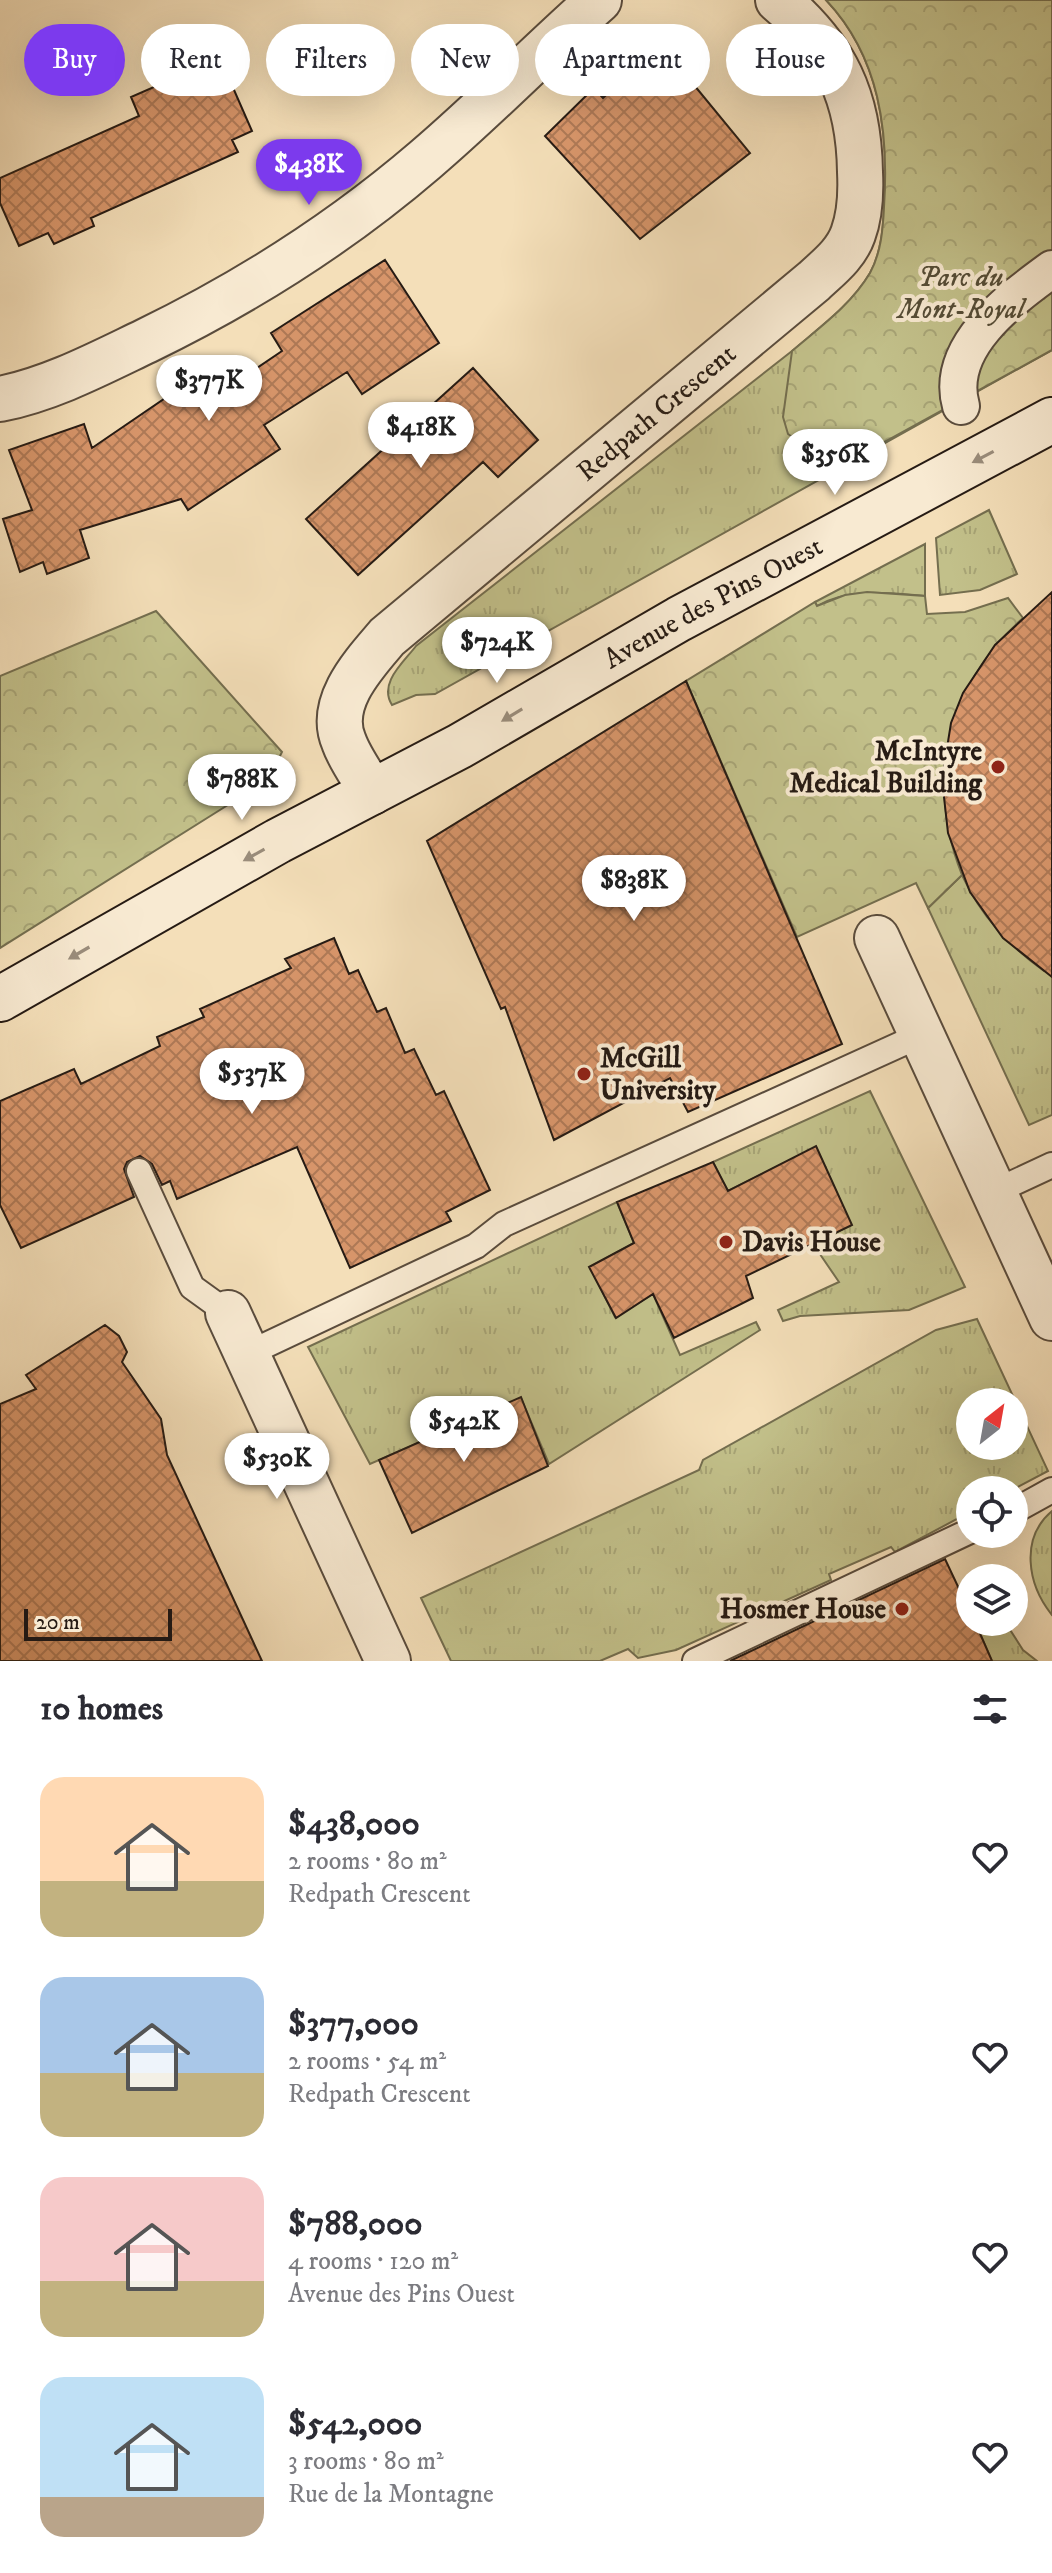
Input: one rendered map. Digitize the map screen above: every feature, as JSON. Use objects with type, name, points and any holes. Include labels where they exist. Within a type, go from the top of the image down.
[{"type":"street","points":[[0,399],[64,378],[163,333],[241,292],[308,250],[423,162],[599,0]]},
{"type":"street","name":"Redpath Crescent","points":[[372,792],[343,741],[341,713],[354,678],[387,637],[814,281],[837,260],[850,241],[860,186],[856,117],[842,76],[830,54],[796,15],[778,0]]},
{"type":"street","points":[[961,406],[959,376],[975,341],[999,312],[1052,269]]},
{"type":"street","name":"Avenue des Pins Ouest","points":[[0,999],[460,746],[679,619],[1052,420]]},
{"type":"street","points":[[877,938],[1052,1318]]},
{"type":"street","points":[[228,1313],[388,1661]]},
{"type":"lane","points":[[247,1354],[476,1246],[504,1224],[921,1035]]},
{"type":"lane","points":[[994,1192],[1052,1165]]},
{"type":"lane","points":[[139,1171],[192,1287],[228,1313]]},
{"type":"lane","points":[[1028,1503],[1052,1490]]},
{"type":"lane","points":[[695,1661],[956,1538]]},
{"type":"green space","name":"Parc du Mont-Royal","points":[[826,0],[1052,0],[1052,350],[435,694],[416,695],[392,705],[388,689],[390,681],[416,646],[792,351],[844,305],[870,273],[879,249],[883,224],[885,151],[877,97],[869,71],[853,36],[853,24],[844,22]]},
{"type":"green space","name":"Parc du Mont-Royal","points":[[826,0],[1052,0],[1052,350],[850,461],[801,443],[788,434],[783,417],[792,351],[854,295],[870,273],[881,241],[885,179],[882,124],[869,71],[853,36],[853,24],[844,22]]},
{"type":"green space","points":[[989,510],[1017,574],[980,590],[940,595],[936,538]]},
{"type":"green space","points":[[925,544],[925,596],[856,594],[817,606],[815,602]]},
{"type":"green space","points":[[867,592],[925,596],[927,614],[965,612],[1008,598],[1023,618],[997,644],[976,673],[950,736],[945,770],[945,805],[951,840],[962,875],[928,908],[916,883],[797,937],[686,681],[815,602],[817,606],[845,595]]},
{"type":"green space","points":[[156,611],[282,752],[274,768],[231,803],[0,948],[0,676]]},
{"type":"green space","points":[[962,875],[987,917],[1007,940],[1044,971],[1052,961],[1052,1115],[1029,1125],[928,908]]},
{"type":"green space","points":[[870,1091],[965,1287],[909,1310],[800,1316],[783,1321],[778,1310],[839,1282],[813,1244],[851,1225],[816,1147],[728,1191],[713,1162]]},
{"type":"green space","points":[[617,1202],[634,1243],[590,1267],[615,1317],[653,1294],[680,1355],[756,1322],[760,1330],[549,1464],[521,1398],[370,1464],[308,1347]]},
{"type":"green space","points":[[977,1319],[1009,1388],[956,1388],[956,1460],[1028,1460],[1028,1428],[1048,1471],[1028,1482],[1028,1476],[956,1476],[956,1519],[895,1552],[891,1547],[829,1574],[831,1580],[676,1650],[638,1658],[628,1649],[600,1661],[451,1661],[421,1598],[699,1470],[703,1460],[936,1330]]},
{"type":"green space","points":[[1052,1511],[1052,1615],[1037,1589],[1031,1548],[1035,1534]]},
{"type":"green space","points":[[981,1636],[1014,1636],[1023,1650],[1037,1661],[992,1661]]},
{"type":"building","points":[[141,93],[141,96],[237,96],[252,131],[232,140],[238,152],[91,218],[94,226],[54,244],[48,233],[19,246],[0,203],[0,178],[139,116],[131,97]]},
{"type":"building","points":[[586,96],[703,96],[750,153],[640,239],[545,136]]},
{"type":"building","points":[[385,260],[439,343],[362,394],[347,372],[264,425],[280,449],[188,510],[181,499],[80,530],[89,558],[47,574],[43,562],[20,572],[3,519],[32,510],[9,450],[84,424],[92,448],[205,371],[220,393],[282,351],[271,333]]},
{"type":"building","points":[[473,368],[538,440],[498,477],[483,462],[358,575],[306,519]]},
{"type":"building","name":"McIntyre Medical Building","points":[[1052,592],[1052,977],[1003,938],[970,892],[948,833],[942,779],[951,723],[963,693],[995,645]]},
{"type":"building","points":[[686,681],[842,1044],[688,1112],[670,1078],[554,1140],[505,1007],[501,1009],[427,841]]},
{"type":"building","points":[[334,938],[349,974],[358,970],[377,1012],[386,1008],[405,1053],[414,1049],[436,1095],[444,1091],[490,1190],[446,1212],[451,1221],[350,1268],[297,1147],[177,1199],[170,1181],[162,1185],[152,1164],[140,1156],[127,1162],[124,1169],[134,1197],[21,1248],[0,1205],[0,1101],[74,1069],[81,1084],[160,1046],[157,1037],[204,1017],[200,1009],[291,968],[285,959]]},
{"type":"building","name":"Davis House","points":[[816,1146],[852,1225],[746,1276],[753,1298],[674,1338],[653,1294],[616,1318],[589,1267],[634,1243],[617,1202],[713,1162],[728,1191]]},
{"type":"building","points":[[105,1325],[119,1336],[127,1352],[122,1362],[161,1419],[167,1455],[262,1661],[0,1661],[0,1404],[36,1389],[26,1375]]},
{"type":"building","points":[[521,1397],[548,1466],[412,1533],[379,1460]]},
{"type":"building","name":"Hosmer House","points":[[945,1559],[956,1582],[956,1636],[981,1636],[992,1661],[730,1661]]},
{"type":"place","name":"McIntyre Medical Building","points":[[998,767]]},
{"type":"place","name":"McGill University","points":[[584,1074]]},
{"type":"place","name":"Davis House","points":[[726,1242]]},
{"type":"place","name":"Hosmer House","points":[[902,1609]]}]
